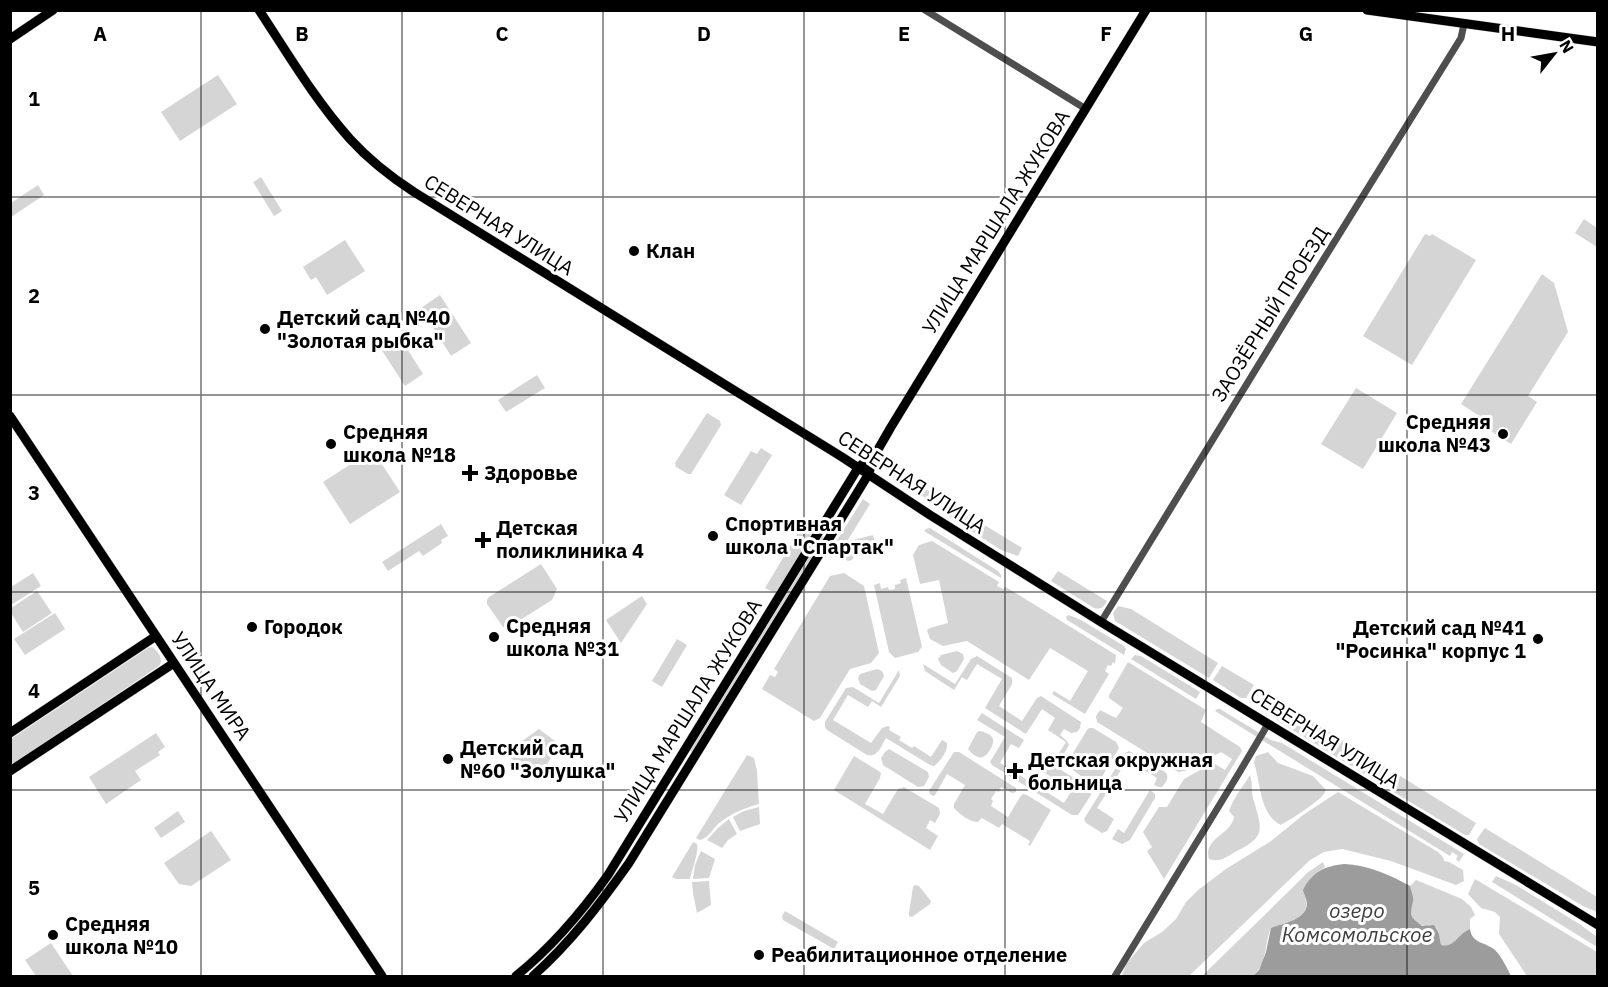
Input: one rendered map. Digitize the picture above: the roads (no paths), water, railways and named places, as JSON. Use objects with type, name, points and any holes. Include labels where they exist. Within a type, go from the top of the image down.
[{"type":"main road","points":[[10,39],[54,10]]},
{"type":"main road","name":"СЕВЕРНАЯ УЛИЦА","points":[[259,10],[336,122],[365,154],[395,179],[1101,622],[1598,925]]},
{"type":"main road","name":"УЛИЦА МАРШАЛА ЖУКОВА","points":[[533,976],[555,957],[579,930],[629,863],[868,475],[876,453],[1146,10]]},
{"type":"main road","points":[[1367,10],[1598,42]]},
{"type":"main road","name":"УЛИЦА МИРА","points":[[10,416],[382,976]]},
{"type":"main road","name":"УЛИЦА МАРШАЛА ЖУКОВА","points":[[516,976],[559,938],[608,875],[858,468],[876,453]]},
{"type":"main road","points":[[824,524],[834,530]]},
{"type":"main road","points":[[10,733],[156,636]]},
{"type":"main road","points":[[10,771],[174,663]]},
{"type":"street","points":[[925,10],[1086,109]]},
{"type":"street","name":"ЗАОЗЁРНЫЙ ПРОЕЗД","points":[[1101,622],[1461,38],[1464,24]]},
{"type":"street","points":[[1115,976],[1268,724]]},
{"type":"water","name":"озеро Комсомольское","points":[[1344,864],[1378,871],[1410,886],[1413,897],[1411,913],[1413,918],[1422,926],[1434,925],[1441,945],[1453,943],[1470,929],[1476,940],[1498,953],[1511,976],[1253,976],[1259,970],[1266,952],[1271,928],[1303,914],[1307,902],[1303,890],[1315,874],[1325,868]]},
{"type":"place","name":"Клан","points":[[634,251]]},
{"type":"place","name":"Детский сад №40 \"Золотая рыбка\"","points":[[265,329]]},
{"type":"place","name":"Средняя школа №43","points":[[1503,434]]},
{"type":"place","name":"Средняя школа №18","points":[[331,444]]},
{"type":"place","name":"Здоровье","points":[[470,473]]},
{"type":"place","name":"Спортивная школа \"Спартак\"","points":[[713,536]]},
{"type":"place","name":"Детская поликлиника 4","points":[[483,540]]},
{"type":"place","name":"Городок","points":[[252,627]]},
{"type":"place","name":"Средняя школа №31","points":[[494,637]]},
{"type":"place","name":"Детский сад №41 \"Росинка\" корпус 1","points":[[1538,639]]},
{"type":"place","name":"Детский сад №60 \"Золушка\"","points":[[448,759]]},
{"type":"place","name":"Детская окружная больница","points":[[1015,771]]},
{"type":"place","name":"Средняя школа №10","points":[[53,935]]},
{"type":"place","name":"Реабилитационное отделение","points":[[759,955]]}]
